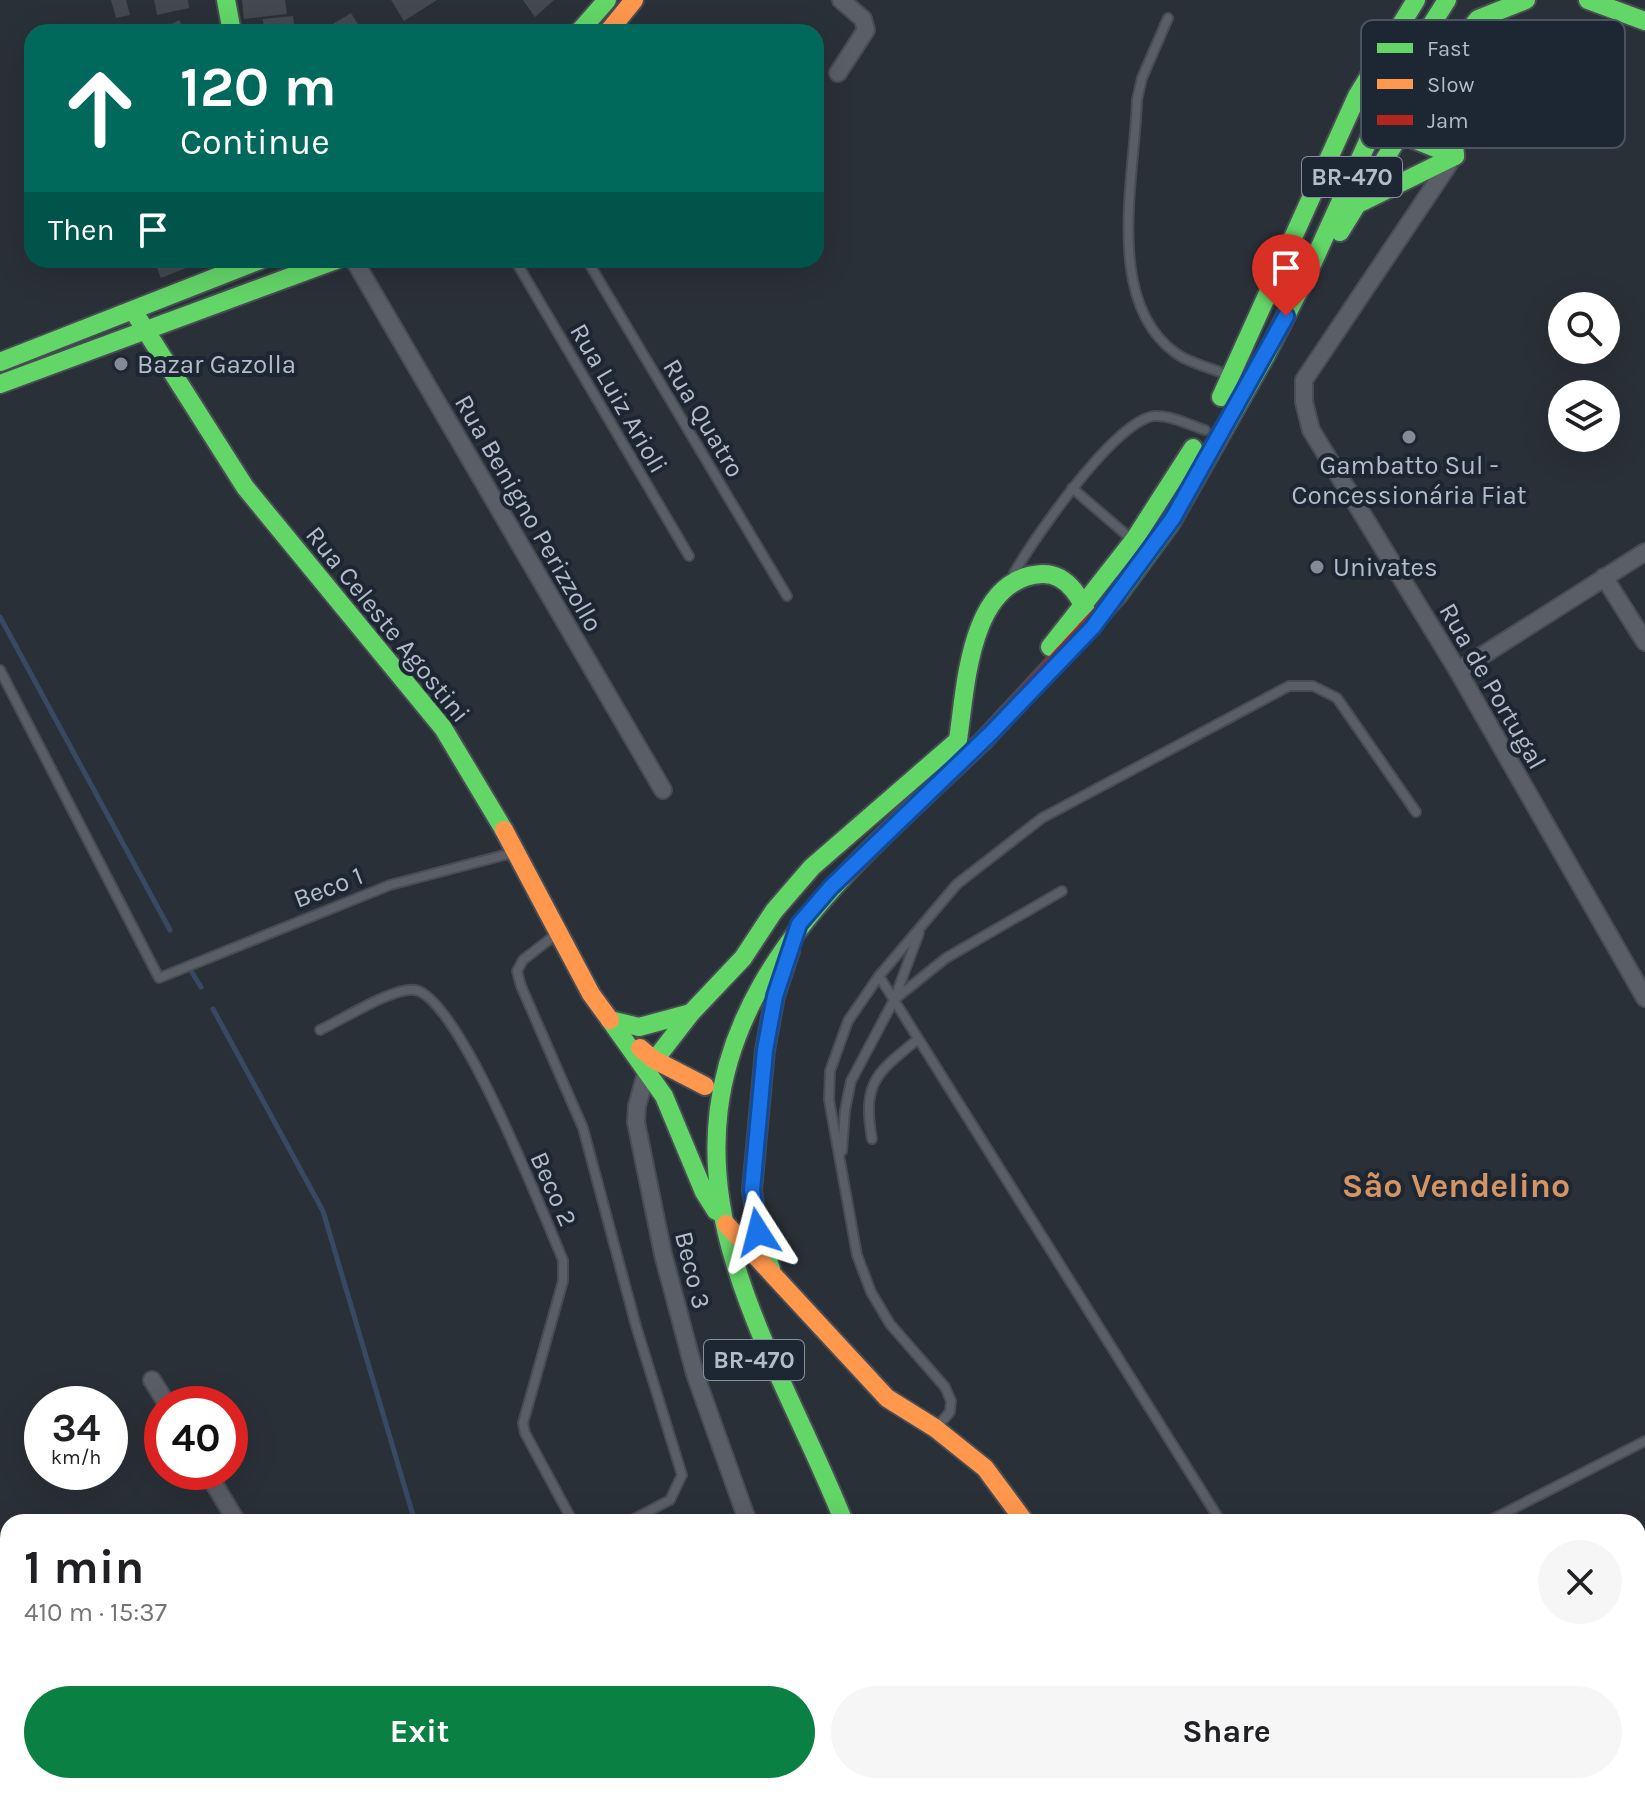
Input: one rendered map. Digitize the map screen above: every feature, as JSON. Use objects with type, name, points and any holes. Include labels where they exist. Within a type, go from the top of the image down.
[{"type":"main road","points":[[226,0],[230,24]]},
{"type":"main road","points":[[586,24],[607,0]]},
{"type":"main road","points":[[614,24],[634,0]]},
{"type":"main road","name":"BR-470","points":[[1434,20],[1447,0]]},
{"type":"main road","points":[[1477,20],[1526,0]]},
{"type":"main road","points":[[1588,0],[1645,19]]},
{"type":"main road","points":[[1633,0],[1645,19]]},
{"type":"main road","name":"BR-470","points":[[1403,20],[1415,1]]},
{"type":"main road","name":"BR-470","points":[[710,1235],[700,1136],[705,1086],[743,958],[774,911],[812,867],[958,740],[1049,649],[1134,540],[1205,430],[1361,89]]},
{"type":"main road","name":"BR-470","points":[[841,1514],[748,1302],[722,1220],[715,1144],[721,1090],[741,1017],[761,980],[799,924],[831,887],[992,732],[1093,627],[1173,518],[1308,274],[1365,148]]},
{"type":"main road","points":[[1308,274],[1361,203],[1395,148]]},
{"type":"main road","points":[[1435,148],[1455,156]]},
{"type":"main road","points":[[1454,148],[1455,156]]},
{"type":"main road","points":[[1361,203],[1455,156]]},
{"type":"main road","points":[[0,362],[241,268]]},
{"type":"main road","points":[[0,384],[314,268]]},
{"type":"main road","name":"Rua Celeste Agostini","points":[[134,312],[245,487],[443,728],[517,852],[591,994],[650,1065]]},
{"type":"main road","points":[[958,740],[980,625],[992,597],[1009,581],[1027,574],[1050,574],[1115,564]]},
{"type":"main road","points":[[1050,574],[1066,580],[1084,605],[1093,627]]},
{"type":"main road","points":[[776,1282],[758,1232],[752,1190],[772,1010],[799,924]]},
{"type":"main road","points":[[650,1065],[691,1013],[743,958]]},
{"type":"main road","points":[[610,1020],[639,1027],[691,1013]]},
{"type":"main road","points":[[650,1065],[705,1086]]},
{"type":"main road","points":[[650,1065],[704,1192],[722,1220],[776,1282],[887,1398],[935,1428],[985,1468],[1019,1514]]},
{"type":"main road","name":"BR-470","points":[[716,1264],[730,1309],[807,1476],[821,1514]]},
{"type":"street","points":[[838,73],[866,30],[863,19],[841,0]]},
{"type":"street","name":"Rua de Portugal","points":[[1455,156],[1304,380],[1304,402],[1311,430],[1458,671],[1645,998]]},
{"type":"street","name":"Rua Benigno Perizzollo","points":[[359,268],[663,790]]},
{"type":"street","points":[[1458,671],[1645,552]]},
{"type":"street","points":[[1604,577],[1645,642]]},
{"type":"street","name":"Beco 3","points":[[650,1065],[636,1122],[663,1254],[695,1374],[745,1514]]},
{"type":"street","points":[[152,1380],[156,1386]]},
{"type":"street","points":[[218,1490],[232,1514]]},
{"type":"lane","points":[[1168,18],[1142,78],[1137,100],[1129,234],[1134,295],[1141,313],[1177,354],[1232,376]]},
{"type":"lane","name":"Rua Luiz Arioli","points":[[520,268],[689,556]]},
{"type":"lane","name":"Rua Quatro","points":[[592,268],[787,596]]},
{"type":"lane","points":[[1009,581],[1037,533],[1072,488],[1131,426],[1157,415],[1205,430]]},
{"type":"lane","points":[[1072,488],[1134,540]]},
{"type":"lane","name":"Beco 1","points":[[0,670],[159,978],[390,885],[517,852]]},
{"type":"lane","points":[[935,1428],[950,1412],[951,1401],[945,1387],[890,1324],[871,1292],[857,1255],[829,1100],[830,1071],[848,1021],[879,976],[957,884],[1042,818],[1289,686],[1313,686],[1337,698],[1416,812]]},
{"type":"lane","points":[[894,1000],[946,958],[1062,891]]},
{"type":"lane","points":[[842,1164],[845,1110],[851,1081],[894,1000],[921,927]]},
{"type":"lane","name":"Beco 2","points":[[559,932],[523,960],[517,971],[583,1128],[636,1326],[682,1475],[670,1500],[643,1514]]},
{"type":"lane","points":[[879,976],[1216,1514]]},
{"type":"lane","name":"Beco 2","points":[[320,1030],[401,990],[416,990],[431,997],[477,1065],[563,1260],[563,1281],[523,1423],[525,1433],[569,1514]]},
{"type":"lane","points":[[872,1139],[867,1110],[869,1091],[879,1071],[917,1040]]},
{"type":"lane","points":[[1503,1514],[1645,1441]]},
{"type":"building","points":[[111,0],[126,0],[130,15],[116,18]]},
{"type":"building","points":[[154,0],[188,0],[189,8],[157,15]]},
{"type":"building","points":[[242,0],[285,0],[287,14],[244,19]]},
{"type":"building","points":[[391,0],[437,0],[404,21]]},
{"type":"building","points":[[523,0],[554,0],[535,17]]},
{"type":"building","points":[[351,13],[358,24],[333,24]]},
{"type":"building","points":[[293,16],[294,24],[263,24],[263,19]]},
{"type":"building","points":[[157,268],[186,268],[161,278]]},
{"type":"waterway","points":[[0,617],[170,930]]},
{"type":"waterway","points":[[191,971],[201,987]]},
{"type":"waterway","points":[[213,1009],[323,1211],[413,1514]]},
{"type":"traffic: fast","points":[[226,0],[230,24]]},
{"type":"traffic: fast","points":[[586,24],[607,0]]},
{"type":"traffic: fast","points":[[1404,20],[1416,0]]},
{"type":"traffic: fast","points":[[1434,20],[1447,0]]},
{"type":"traffic: fast","points":[[1477,20],[1526,0]]},
{"type":"traffic: fast","points":[[1588,0],[1645,21]]},
{"type":"traffic: fast","points":[[1221,397],[1361,89]]},
{"type":"traffic: fast","points":[[1118,595],[1170,524],[1266,355],[1309,271],[1365,148]]},
{"type":"traffic: fast","points":[[1340,232],[1392,148]]},
{"type":"traffic: fast","points":[[1435,148],[1455,156]]},
{"type":"traffic: fast","points":[[1454,148],[1455,156]]},
{"type":"traffic: fast","points":[[1362,202],[1455,156]]},
{"type":"traffic: fast","points":[[0,362],[240,268]]},
{"type":"traffic: fast","points":[[0,384],[314,268]]},
{"type":"traffic: fast","points":[[134,312],[245,487],[443,728],[504,830]]},
{"type":"traffic: fast","points":[[1050,647],[1134,540],[1193,448]]},
{"type":"traffic: fast","points":[[958,740],[964,692],[976,639],[985,614],[999,594],[1018,580],[1051,575],[1060,578],[1073,590],[1091,622]]},
{"type":"traffic: fast","points":[[841,1514],[771,1359],[734,1260],[717,1175],[720,1098],[740,1029],[774,965],[818,906],[869,850],[984,740]]},
{"type":"traffic: fast","points":[[647,1070],[691,1013],[743,958],[774,911],[812,867],[956,742]]},
{"type":"traffic: fast","points":[[771,1269],[758,1232],[752,1190],[765,1050],[775,996],[790,951]]},
{"type":"traffic: fast","points":[[610,1020],[639,1027],[691,1013]]},
{"type":"traffic: fast","points":[[610,1020],[664,1096],[704,1192],[716,1211]]},
{"type":"traffic: slow","points":[[614,24],[634,0]]},
{"type":"traffic: slow","points":[[504,830],[591,994],[610,1020]]},
{"type":"traffic: slow","points":[[640,1048],[653,1059],[705,1086]]},
{"type":"traffic: slow","points":[[726,1224],[887,1398],[935,1428],[985,1468],[1019,1514]]},
{"type":"traffic: jam","points":[[984,740],[1118,595]]},
{"type":"place","name":"Bazar Gazolla","points":[[121,364]]},
{"type":"place","name":"Gambatto Sul - Concessionária Fiat","points":[[1409,437]]},
{"type":"place","name":"Univates","points":[[1317,567]]},
{"type":"district","name":"São Vendelino","points":[[1456,1185]]},
{"type":"route","points":[[758,1232],[752,1190],[765,1050],[775,996],[799,924],[831,887],[992,732],[1093,627],[1173,518],[1286,316]]}]
